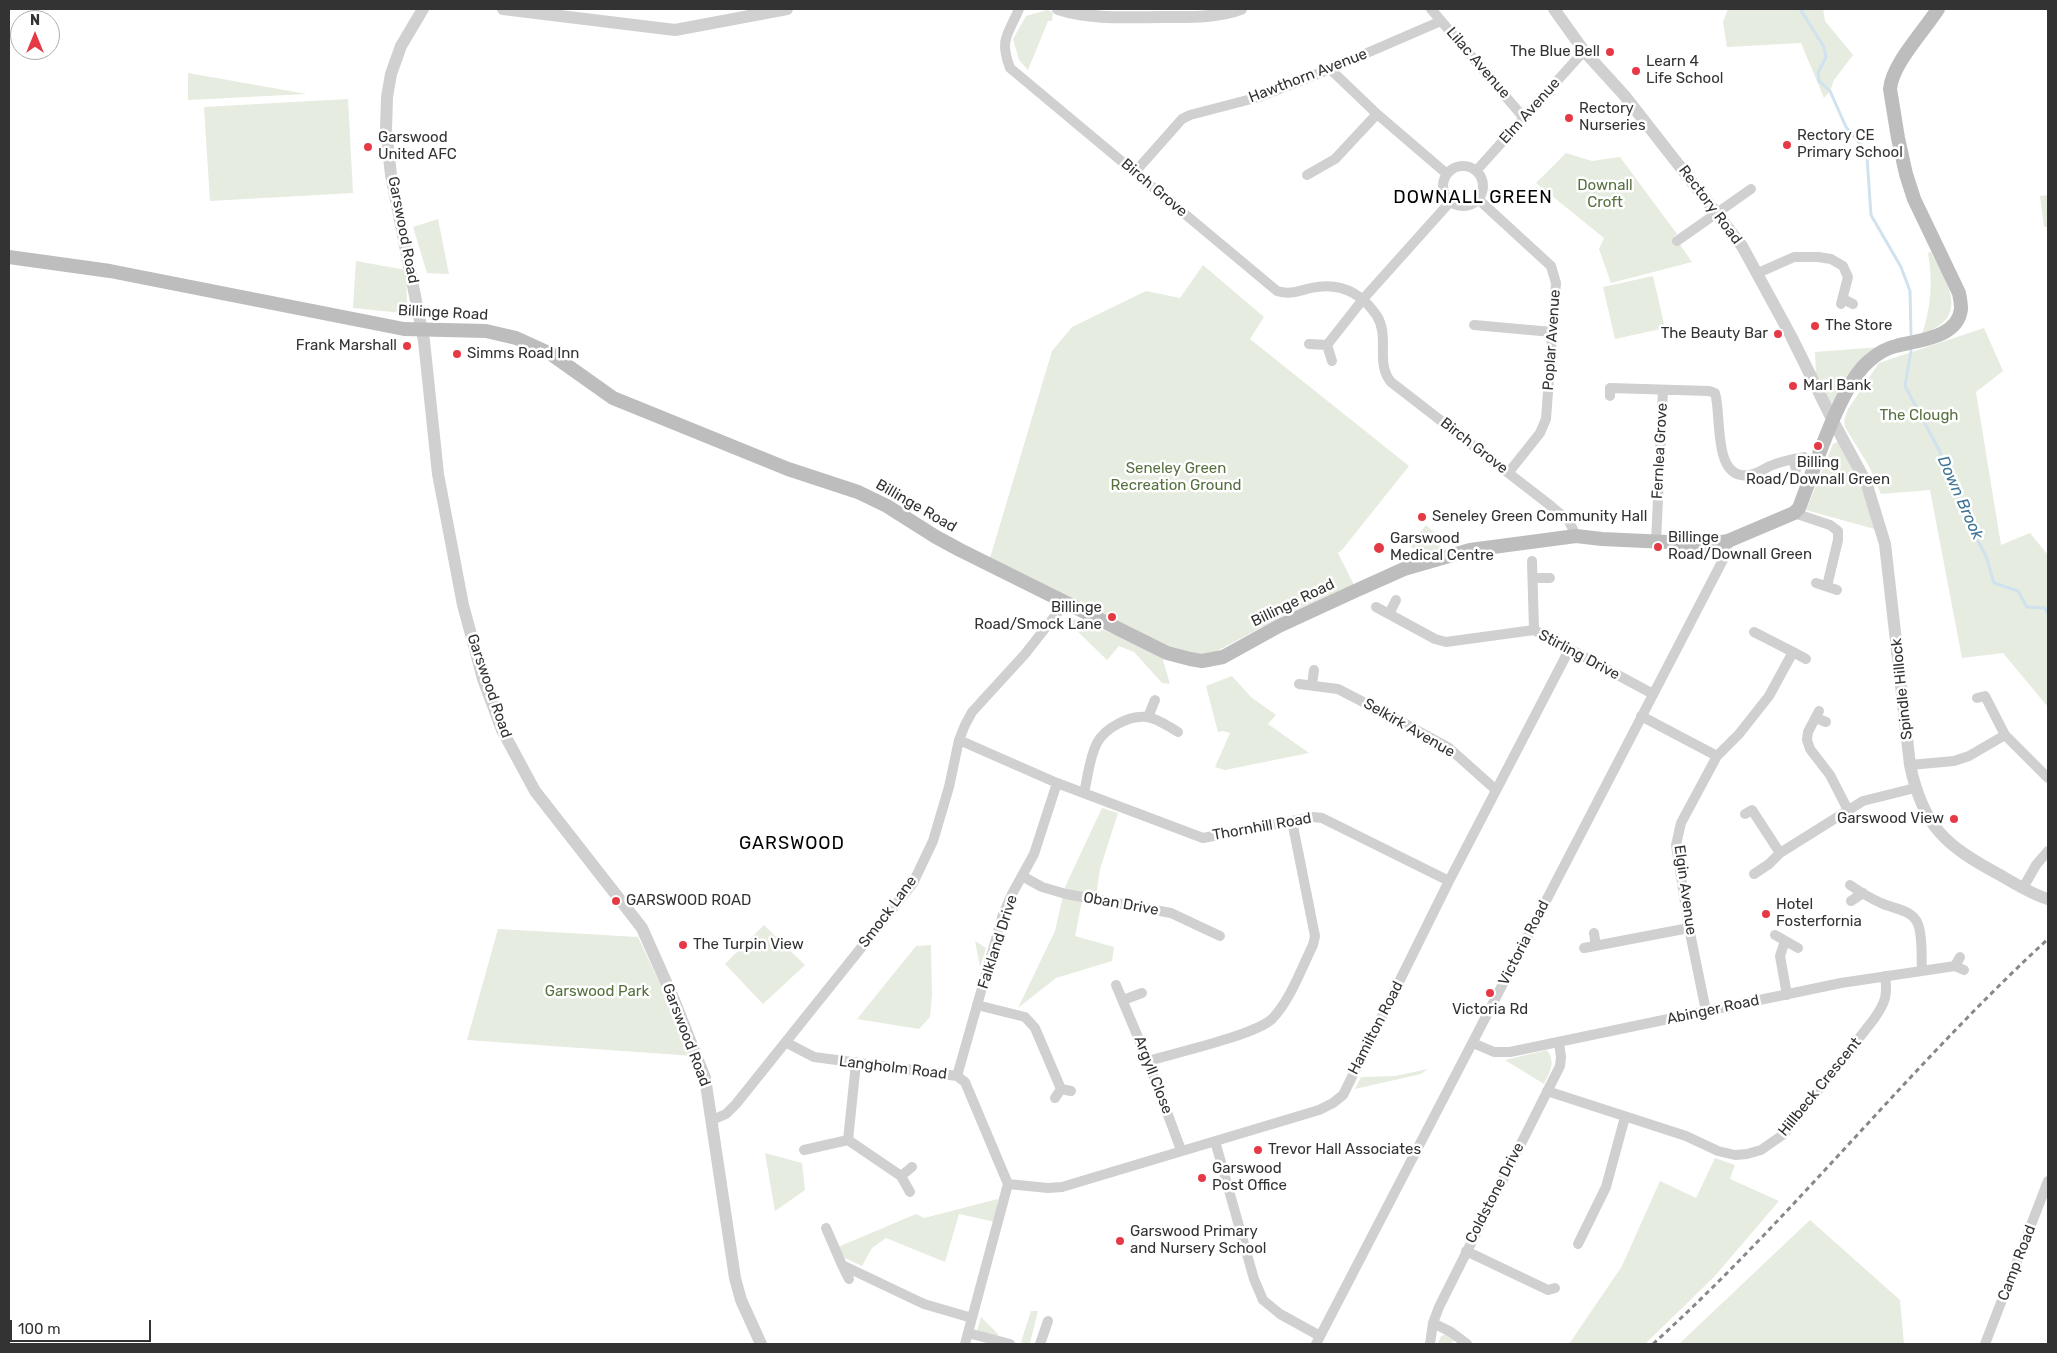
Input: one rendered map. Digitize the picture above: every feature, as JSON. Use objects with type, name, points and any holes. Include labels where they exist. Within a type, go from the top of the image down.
[{"type":"main road","points":[[1794,513],[1799,508],[1844,398],[1867,363],[1895,346],[1943,333],[1953,326],[1961,308],[1959,293],[1953,277],[1914,199],[1906,174],[1890,89],[1891,80],[1902,61],[1938,9]]},
{"type":"main road","name":"Billinge Road","points":[[9,257],[110,271],[380,325],[421,330],[486,331],[501,334],[535,346],[613,398],[788,469],[858,492],[887,506],[936,537],[1064,603],[1167,653],[1190,659],[1213,660],[1238,650],[1279,626],[1355,590],[1413,566],[1470,550],[1576,536],[1710,544],[1728,541],[1794,513]]},
{"type":"street","name":"Garswood Road","points":[[423,9],[408,34],[396,60],[388,86],[386,108],[387,137],[392,176],[421,330],[438,474],[463,605],[483,679],[502,730],[535,791],[642,928],[674,1000],[705,1078],[735,1278],[741,1300],[761,1344]]},
{"type":"street","points":[[503,9],[675,30],[787,9]]},
{"type":"street","name":"Birch Grove","points":[[1019,9],[1005,38],[1004,49],[1010,68],[1277,291],[1286,294],[1309,288],[1328,286],[1352,292],[1364,298],[1382,327],[1384,342],[1383,368],[1391,382],[1569,521],[1576,536]]},
{"type":"street","points":[[1058,9],[1074,14],[1115,17],[1206,16],[1241,9]]},
{"type":"street","name":"Lilac Avenue","points":[[1431,9],[1524,118]]},
{"type":"street","name":"Rectory Road","points":[[1554,9],[1584,51],[1624,95],[1742,246],[1791,336],[1833,421]]},
{"type":"street","name":"Hawthorn Avenue","points":[[1135,172],[1182,119],[1190,114],[1259,97],[1330,69],[1441,21]]},
{"type":"street","name":"Elm Avenue","points":[[1476,171],[1584,51]]},
{"type":"street","points":[[1330,69],[1377,114],[1447,174]]},
{"type":"street","points":[[1307,175],[1335,159],[1377,114]]},
{"type":"street","points":[[1464,166],[1476,171],[1480,176],[1483,188],[1478,200],[1474,204],[1462,206],[1450,202],[1443,192],[1447,174],[1458,167],[1464,166]]},
{"type":"street","points":[[1677,241],[1751,189]]},
{"type":"street","name":"Poplar Avenue","points":[[1478,200],[1551,266],[1556,282],[1546,419],[1540,432],[1508,472]]},
{"type":"street","points":[[1327,345],[1364,298],[1450,202]]},
{"type":"street","points":[[1758,273],[1794,257],[1832,259],[1843,266],[1848,277],[1842,301],[1853,304]]},
{"type":"street","points":[[1474,325],[1552,332]]},
{"type":"street","points":[[1309,344],[1327,345]]},
{"type":"street","points":[[1327,345],[1332,361]]},
{"type":"street","name":"Fernlea Grove","points":[[1610,396],[1610,388],[1709,391],[1715,393],[1717,399],[1717,419],[1724,455],[1727,466],[1733,473],[1741,476],[1752,475],[1772,465],[1799,458],[1796,470]]},
{"type":"street","name":"Fernlea Grove","points":[[1656,542],[1663,390]]},
{"type":"street","name":"Spindle Hillock","points":[[1833,421],[1866,482],[1883,532],[1910,765],[1915,788],[1929,820],[1946,840],[1969,858],[2048,900]]},
{"type":"street","points":[[1794,513],[1830,525],[1838,531],[1832,588],[1816,582]]},
{"type":"street","name":"Victoria Road","points":[[1318,1340],[1726,554],[1728,541]]},
{"type":"street","points":[[1532,561],[1534,630]]},
{"type":"street","points":[[1533,578],[1550,578]]},
{"type":"street","points":[[1389,614],[1396,600]]},
{"type":"street","name":"Smock Lane","points":[[712,1120],[726,1114],[736,1104],[913,884],[933,841],[950,787],[959,740],[972,712],[1026,654],[1064,603]]},
{"type":"street","name":"Stirling Drive","points":[[1376,607],[1434,639],[1446,642],[1534,630],[1653,694]]},
{"type":"street","points":[[1754,632],[1806,659]]},
{"type":"street","name":"Hamilton Road","points":[[1008,1184],[1048,1188],[1062,1187],[1318,1110],[1334,1103],[1343,1095],[1449,881],[1569,650]]},
{"type":"street","name":"Elgin Avenue","points":[[1706,1012],[1689,928],[1676,845],[1681,823],[1717,756],[1764,703],[1793,652]]},
{"type":"street","points":[[1312,685],[1314,670]]},
{"type":"street","name":"Selkirk Avenue","points":[[1299,684],[1338,689],[1449,748],[1496,790]]},
{"type":"street","points":[[1978,698],[1985,696],[2005,735],[2048,778]]},
{"type":"street","points":[[1148,717],[1156,700]]},
{"type":"street","points":[[1642,716],[1717,756]]},
{"type":"street","points":[[1084,793],[1097,743],[1104,734],[1121,722],[1148,717],[1178,732]]},
{"type":"street","points":[[1820,717],[1808,732],[1807,740],[1810,748],[1830,775],[1848,810]]},
{"type":"street","points":[[1910,765],[1954,761],[1969,756],[2005,735]]},
{"type":"street","name":"Thornhill Road","points":[[959,740],[1057,783],[1203,838],[1313,817],[1322,818],[1449,881]]},
{"type":"street","name":"Falkland Drive","points":[[957,1076],[1003,914],[1034,854],[1057,783]]},
{"type":"street","points":[[1754,874],[1769,864],[1780,853],[1863,801],[1915,788]]},
{"type":"street","points":[[1749,809],[1780,853]]},
{"type":"street","points":[[1148,1061],[1254,1030],[1271,1020],[1281,1007],[1313,945],[1315,936],[1292,821]]},
{"type":"street","points":[[2023,888],[2036,865],[2048,851]]},
{"type":"street","name":"Oban Drive","points":[[1022,876],[1042,887],[1066,894],[1171,913],[1220,935]]},
{"type":"street","points":[[1850,885],[1880,903],[1904,911],[1915,919],[1919,928],[1922,971]]},
{"type":"street","points":[[1851,901],[1863,893]]},
{"type":"street","points":[[1584,948],[1689,928]]},
{"type":"street","points":[[1594,933],[1596,946]]},
{"type":"street","points":[[1776,934],[1798,948]]},
{"type":"street","points":[[1785,941],[1780,956],[1787,995]]},
{"type":"street","name":"Abinger Road","points":[[1473,1043],[1499,1053],[1559,1043],[1885,976],[1960,965]]},
{"type":"street","name":"Hillbeck Crescent","points":[[1547,1091],[1686,1136],[1718,1151],[1735,1156],[1761,1150],[1784,1134],[1884,1005],[1887,990],[1885,976]]},
{"type":"street","name":"Argyll Close","points":[[1116,985],[1148,1061],[1180,1150]]},
{"type":"street","points":[[1123,1000],[1142,993]]},
{"type":"street","points":[[977,1004],[1025,1017],[1035,1028],[1066,1090],[1055,1098]]},
{"type":"street","name":"Langholm Road","points":[[787,1043],[814,1058],[957,1076],[965,1082],[1008,1184]]},
{"type":"street","name":"Coldstone Drive","points":[[1430,1344],[1433,1323],[1439,1307],[1561,1061],[1559,1043]]},
{"type":"street","points":[[848,1140],[856,1063]]},
{"type":"street","points":[[1578,1237],[1606,1187],[1625,1117]]},
{"type":"street","points":[[804,1149],[848,1140],[901,1176],[910,1192]]},
{"type":"street","points":[[1215,1141],[1254,1279],[1263,1300],[1318,1340]]},
{"type":"street","points":[[901,1176],[912,1167]]},
{"type":"street","name":"Camp Road","points":[[1985,1344],[2048,1181]]},
{"type":"street","points":[[966,1344],[1008,1184]]},
{"type":"street","points":[[826,1228],[849,1279]]},
{"type":"street","points":[[1466,1251],[1551,1292]]},
{"type":"street","points":[[842,1265],[924,1304],[972,1318]]},
{"type":"street","points":[[1040,1344],[1048,1321]]},
{"type":"street","points":[[1433,1323],[1471,1344]]},
{"type":"street","points":[[968,1333],[1010,1344]]},
{"type":"green space","points":[[1728,9],[1823,9],[1825,21],[1853,55],[1834,80],[1830,91],[1824,98],[1801,43],[1727,47],[1723,22]]},
{"type":"green space","points":[[1047,10],[1053,12],[1052,21],[1048,21],[1028,70],[1019,60],[1013,39],[1026,16]]},
{"type":"green space","points":[[188,73],[307,94],[188,100]]},
{"type":"green space","points":[[348,99],[353,193],[210,201],[204,107]]},
{"type":"green space","name":"Downall Croft","points":[[1566,153],[1592,161],[1620,157],[1677,234],[1674,236],[1692,262],[1611,283],[1599,249],[1604,238],[1536,183]]},
{"type":"green space","points":[[2048,195],[2048,227],[2044,227],[2040,196]]},
{"type":"green space","points":[[438,219],[449,274],[427,273],[413,227]]},
{"type":"green space","points":[[1931,252],[1949,288],[1951,309],[1946,319],[1937,327],[1922,334],[1929,304],[1930,274],[1928,253]]},
{"type":"green space","points":[[356,261],[406,270],[406,311],[402,313],[353,308]]},
{"type":"green space","name":"Seneley Green Recreation Ground","points":[[1203,265],[1264,317],[1250,339],[1409,466],[1338,553],[1354,585],[1289,613],[1217,651],[1205,654],[1178,651],[990,558],[1052,351],[1072,327],[1146,291],[1180,298]]},
{"type":"green space","points":[[1653,276],[1665,328],[1615,339],[1603,287]]},
{"type":"green space","name":"The Clough","points":[[1984,328],[2003,371],[1976,392],[2001,545],[2030,533],[2048,555],[2048,707],[2003,653],[1962,658],[1930,490],[1881,494],[1870,468],[1845,427],[1844,421],[1848,409],[1879,363]]},
{"type":"green space","points":[[1881,347],[1832,409],[1816,375],[1815,352]]},
{"type":"green space","points":[[1839,441],[1853,466],[1878,530],[1806,510],[1833,444]]},
{"type":"green space","points":[[1426,525],[1437,535],[1441,549],[1422,555],[1410,546]]},
{"type":"green space","points":[[1074,619],[1124,638],[1162,657],[1170,684],[1162,683],[1134,652],[1119,646],[1107,660],[1071,625]]},
{"type":"green space","points":[[1232,676],[1251,697],[1276,715],[1268,724],[1309,753],[1225,770],[1215,767],[1230,733],[1218,732],[1206,686]]},
{"type":"green space","points":[[1102,808],[1118,813],[1100,869],[1095,903],[1082,901],[1075,936],[1114,947],[1112,961],[1056,978],[1018,1008],[1055,931],[1065,887]]},
{"type":"green space","points":[[764,925],[805,965],[763,1004],[725,964]]},
{"type":"green space","name":"Garswood Park","points":[[498,929],[638,937],[694,1056],[467,1040]]},
{"type":"green space","points":[[975,941],[986,948],[980,967]]},
{"type":"green space","points":[[931,945],[932,995],[930,1017],[919,1029],[857,1019],[916,946]]},
{"type":"green space","points":[[1547,1050],[1552,1063],[1544,1084],[1505,1060]]},
{"type":"green space","points":[[1428,1069],[1421,1074],[1355,1089],[1361,1077],[1395,1076]]},
{"type":"green space","points":[[765,1153],[802,1163],[805,1190],[775,1211]]},
{"type":"green space","points":[[1715,1158],[1735,1165],[1730,1179],[1779,1201],[1714,1277],[1645,1344],[1569,1344],[1622,1266],[1660,1181],[1696,1198]]},
{"type":"green space","points":[[998,1199],[995,1222],[959,1214],[945,1262],[886,1238],[872,1248],[862,1266],[845,1258],[838,1247],[916,1214],[924,1218]]},
{"type":"green space","points":[[1810,1220],[1900,1300],[1904,1344],[1679,1344]]},
{"type":"green space","points":[[1031,1311],[1038,1311],[1030,1343],[1028,1344],[1021,1342]]},
{"type":"green space","points":[[981,1317],[999,1335],[995,1337],[977,1331]]},
{"type":"green space","points":[[1450,1333],[1457,1339],[1449,1344],[1438,1344],[1441,1336]]},
{"type":"waterway","name":"Down Brook","points":[[1800,9],[1824,47],[1826,57],[1818,73],[1819,81],[1830,91],[1846,127],[1861,145],[1867,157],[1871,215],[1901,267],[1910,291],[1911,334]]},
{"type":"waterway","name":"Down Brook","points":[[1911,351],[1905,386],[1939,450],[1966,519],[1986,556],[1994,583],[2018,591],[2027,607],[2045,608],[2048,614]]},
{"type":"railway","points":[[1653,1344],[1754,1245],[1947,1038],[2048,939]]},
{"type":"place","name":"The Blue Bell","points":[[1610,52]]},
{"type":"place","name":"Learn 4 Life School","points":[[1636,71]]},
{"type":"place","name":"Rectory Nurseries","points":[[1569,118]]},
{"type":"place","name":"Rectory CE Primary School","points":[[1787,145]]},
{"type":"place","name":"Garswood United AFC","points":[[368,147]]},
{"type":"place","name":"The Store","points":[[1815,326]]},
{"type":"place","name":"The Beauty Bar","points":[[1778,334]]},
{"type":"place","name":"Frank Marshall","points":[[407,346]]},
{"type":"place","name":"Simms Road Inn","points":[[457,354]]},
{"type":"place","name":"Marl Bank","points":[[1793,386]]},
{"type":"place","name":"Billing Road/Downall Green","points":[[1818,446]]},
{"type":"place","name":"Seneley Green Community Hall","points":[[1422,517]]},
{"type":"place","name":"Billinge Road/Downall Green","points":[[1658,547]]},
{"type":"place","name":"Garswood Medical Centre","points":[[1379,548]]},
{"type":"place","name":"Billinge Road/Smock Lane","points":[[1112,617]]},
{"type":"place","name":"Garswood View","points":[[1954,819]]},
{"type":"place","name":"GARSWOOD ROAD","points":[[616,901]]},
{"type":"place","name":"Hotel Fosterfornia","points":[[1766,914]]},
{"type":"place","name":"The Turpin View","points":[[683,945]]},
{"type":"place","name":"Victoria Rd","points":[[1490,993]]},
{"type":"place","name":"Trevor Hall Associates","points":[[1258,1150]]},
{"type":"place","name":"Garswood Post Office","points":[[1202,1178]]},
{"type":"place","name":"Garswood Primary and Nursery School","points":[[1120,1241]]},
{"type":"district","name":"DOWNALL GREEN","points":[[1473,198]]},
{"type":"district","name":"GARSWOOD","points":[[792,844]]}]
